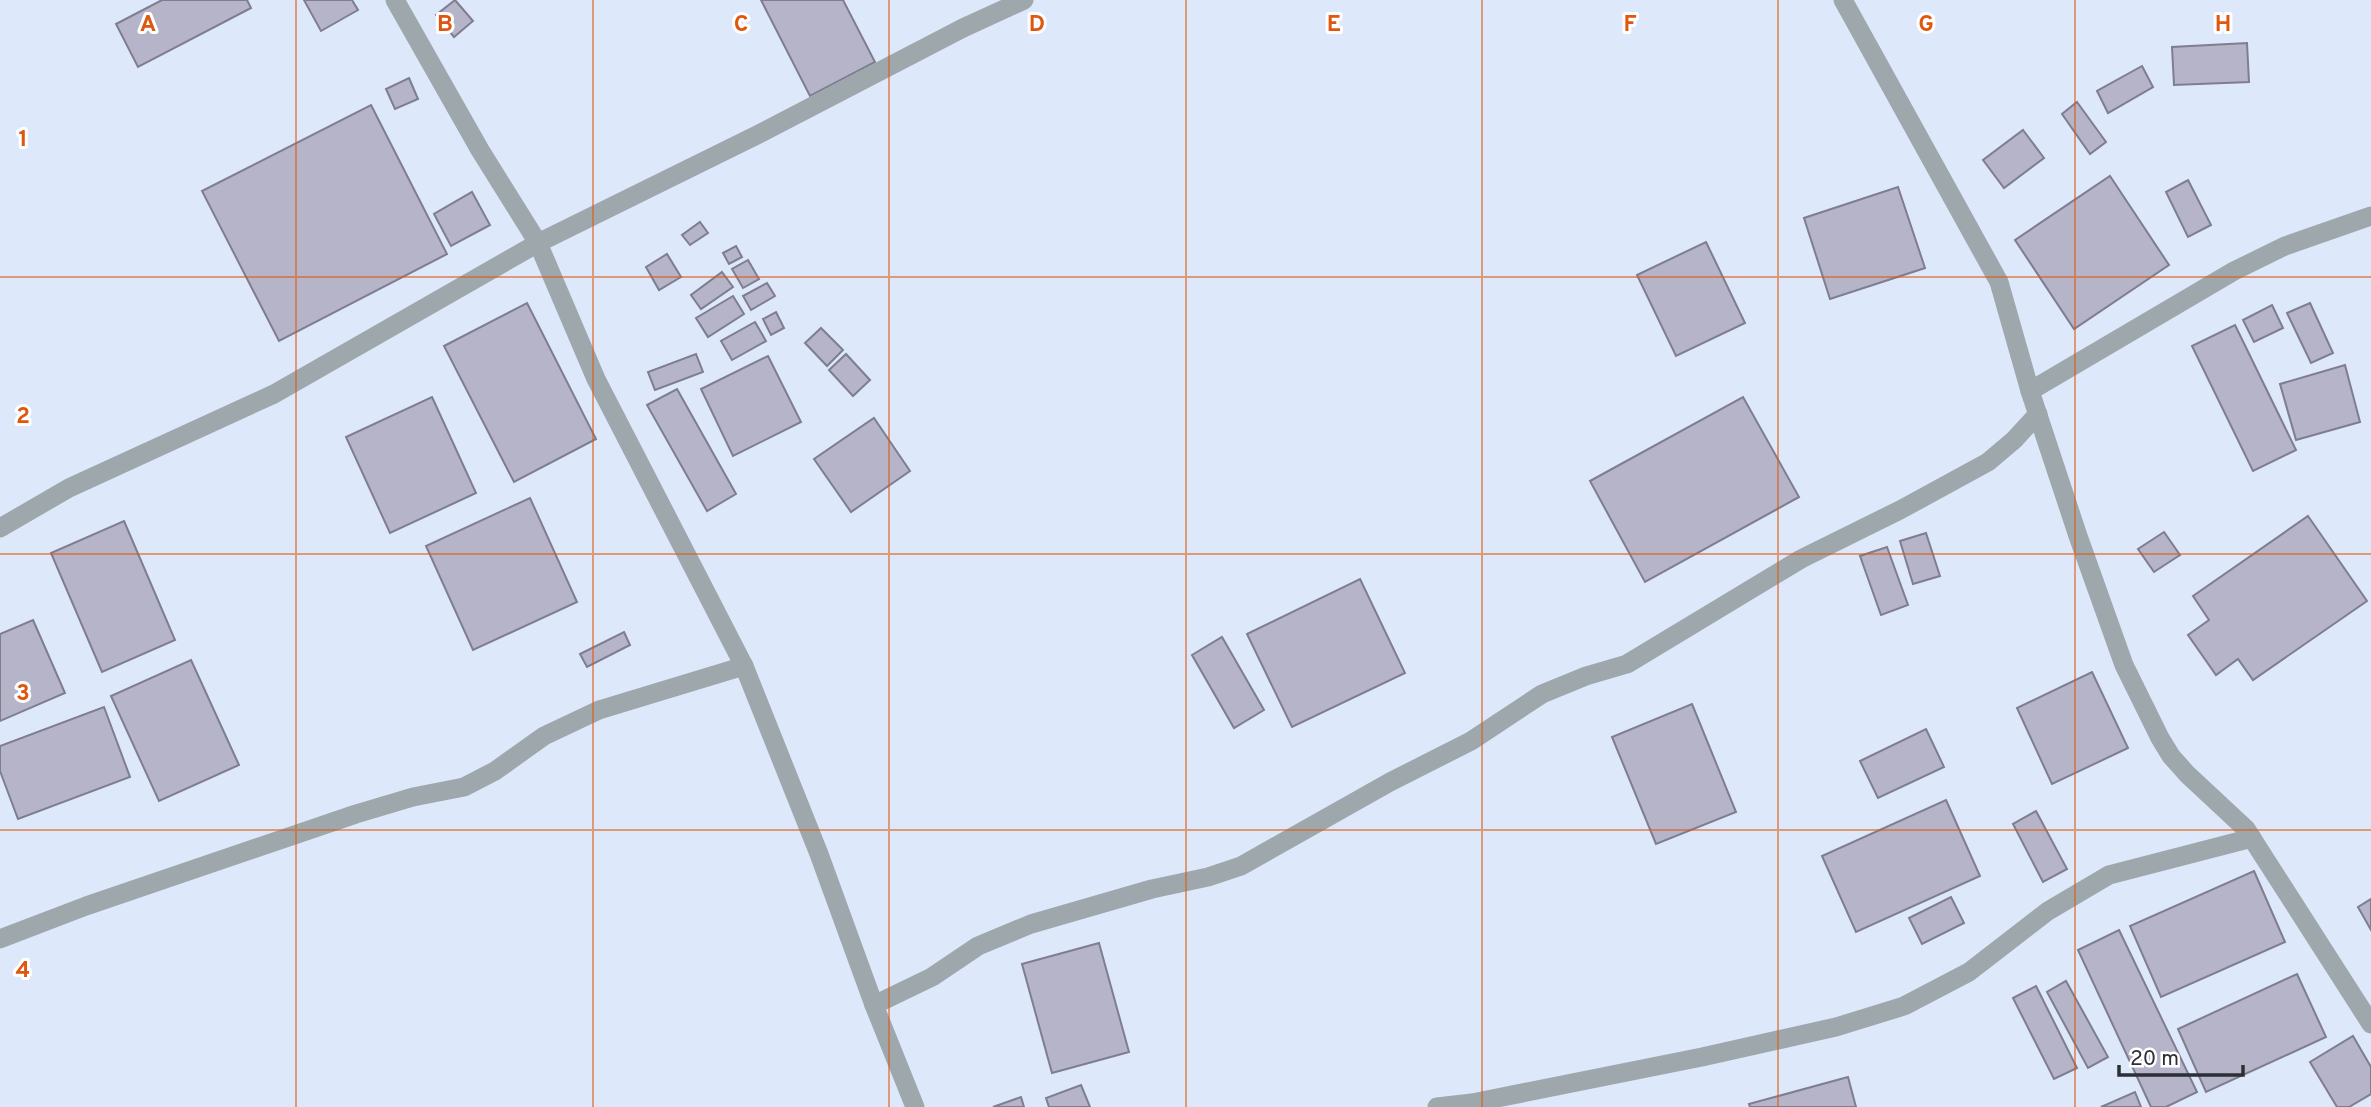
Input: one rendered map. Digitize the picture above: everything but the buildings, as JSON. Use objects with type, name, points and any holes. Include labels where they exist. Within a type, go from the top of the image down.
[{"type":"street","points":[[395,0],[480,150],[538,243],[596,379],[744,666],[915,1107]]},
{"type":"street","points":[[0,528],[69,488],[274,394],[538,243],[759,134],[963,28],[1024,0]]},
{"type":"street","points":[[1843,0],[1999,282],[2030,391],[2124,665],[2160,738],[2187,774],[2252,838],[2371,1024]]},
{"type":"street","points":[[2030,391],[2234,271],[2286,246],[2371,216]]},
{"type":"street","points":[[874,1004],[932,977],[978,946],[1031,924],[1241,866],[1390,782],[1471,741],[1542,694],[1586,676],[1627,664],[1801,559],[1988,462],[2014,440],[2038,414]]},
{"type":"street","points":[[0,939],[86,906],[356,814],[412,797],[464,786],[495,771],[544,736],[599,710],[744,666]]},
{"type":"street","points":[[1437,1107],[1472,1103],[1702,1058],[1836,1027],[1904,1006],[1969,972],[2048,911],[2109,875],[2252,838]]}]
